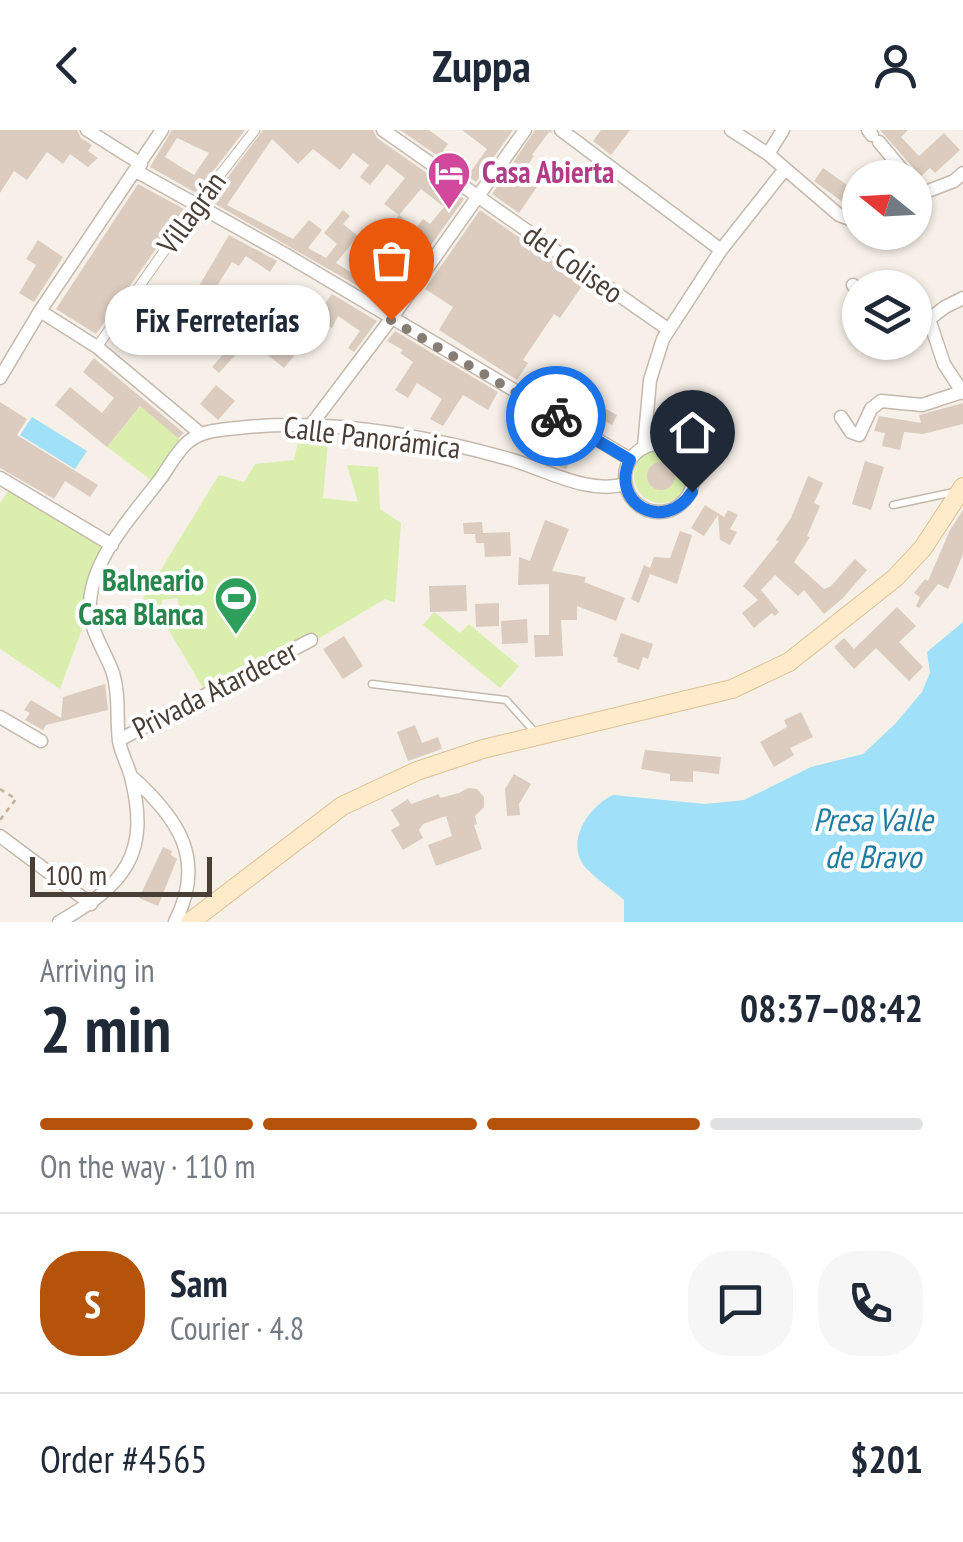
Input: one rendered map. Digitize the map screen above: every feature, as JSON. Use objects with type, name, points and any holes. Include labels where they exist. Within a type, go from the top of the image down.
[{"type":"main road","points":[[190,922],[342,806],[442,762],[732,689],[788,662],[895,578],[923,548],[961,490]]},
{"type":"street","points":[[87,130],[195,206],[283,253],[630,460]]},
{"type":"street","points":[[0,378],[40,311],[162,130]]},
{"type":"street","name":"Villagrán","points":[[97,347],[195,206],[254,130]]},
{"type":"street","name":"del Coliseo","points":[[383,130],[668,330]]},
{"type":"street","points":[[311,425],[391,320],[525,130]]},
{"type":"street","points":[[560,130],[721,250]]},
{"type":"street","points":[[731,130],[768,154],[842,217]]},
{"type":"street","points":[[768,154],[783,130]]},
{"type":"street","points":[[873,136],[894,160]]},
{"type":"street","points":[[644,447],[650,380],[668,330],[721,250],[785,169]]},
{"type":"street","points":[[932,189],[963,173]]},
{"type":"street","points":[[932,316],[963,298]]},
{"type":"street","points":[[40,311],[97,347],[201,434],[186,443],[112,545],[94,580],[92,630],[117,688],[118,740],[131,776],[138,826],[135,853],[119,879],[91,904],[58,922]]},
{"type":"street","points":[[841,417],[851,432],[859,435],[871,409],[882,401],[922,405],[963,392],[944,364],[932,327]]},
{"type":"street","name":"Calle Panorámica","points":[[201,434],[275,424],[311,425],[414,438],[509,459],[597,486],[626,484]]},
{"type":"street","points":[[666,444],[685,454],[694,472],[692,492],[670,511],[651,512],[634,502],[626,484],[630,460],[644,447],[666,444]]},
{"type":"street","points":[[0,478],[112,545]]},
{"type":"street","name":"Privada Atardecer","points":[[118,740],[311,640]]},
{"type":"street","points":[[0,717],[41,741]]},
{"type":"street","points":[[131,776],[166,810],[185,846],[188,884],[175,922]]},
{"type":"street","points":[[0,836],[91,904]]},
{"type":"lane","points":[[893,505],[961,490]]},
{"type":"lane","points":[[372,684],[506,700],[538,736]]},
{"type":"path","points":[[0,788],[16,799],[0,820]]},
{"type":"green space","points":[[140,406],[180,439],[151,480],[107,447]]},
{"type":"green space","points":[[301,428],[329,431],[323,498],[358,502],[347,465],[378,467],[380,509],[401,523],[395,603],[385,599],[301,649],[206,693],[168,629],[183,620],[177,598],[162,600],[161,611],[142,618],[133,615],[219,475],[244,482],[255,464],[294,460]]},
{"type":"green space","points":[[661,449],[680,457],[688,476],[680,495],[661,503],[642,495],[634,476],[642,457]]},
{"type":"green space","points":[[9,490],[104,547],[85,621],[60,689],[0,649],[0,503]]},
{"type":"green space","points":[[434,612],[460,633],[469,624],[519,666],[500,688],[423,625]]},
{"type":"water","points":[[32,417],[87,451],[75,469],[20,435]]},
{"type":"water","name":"Presa Valle de Bravo","points":[[963,622],[963,922],[624,922],[624,900],[586,868],[577,848],[582,827],[595,808],[613,795],[705,804],[744,800],[811,767],[863,754],[922,692],[930,673],[927,652]]},
{"type":"building","points":[[0,130],[77,130],[92,145],[88,151],[98,158],[88,167],[70,154],[63,164],[47,152],[27,180],[14,171],[0,193]]},
{"type":"building","points":[[172,130],[245,130],[196,193],[150,167]],"holes":[[[177,138],[209,153],[194,175],[165,157]]]},
{"type":"building","points":[[263,130],[373,130],[377,138],[464,199],[389,304],[210,201]],"holes":[[[272,139],[298,164],[313,149],[340,170],[353,153],[369,165],[360,177],[370,185],[387,164],[405,178],[384,204],[399,215],[393,223],[418,242],[383,292],[336,263],[358,236],[343,224],[350,216],[343,210],[324,233],[337,244],[326,258],[308,248],[322,230],[309,220],[293,239],[227,205]],[[421,189],[444,207],[430,224],[423,219],[416,228],[399,215]]]},
{"type":"building","points":[[400,130],[429,130],[448,144],[443,151],[471,171],[487,149],[462,130],[513,130],[476,182]]},
{"type":"building","points":[[535,130],[551,130],[552,133],[549,132],[523,172],[539,184],[519,213],[492,194]]},
{"type":"building","points":[[601,130],[630,130],[611,155],[593,141]]},
{"type":"building","points":[[880,130],[908,130],[901,137],[919,156],[944,133],[960,150],[935,173],[932,160],[906,160]]},
{"type":"building","points":[[823,168],[842,181],[842,202],[814,181]]},
{"type":"building","points":[[138,184],[184,209],[96,334],[56,309]]},
{"type":"building","points":[[480,210],[584,283],[560,318],[554,314],[523,360],[528,363],[517,380],[439,330],[453,307],[425,289]]},
{"type":"building","points":[[229,235],[277,261],[270,272],[246,256],[239,266],[232,262],[212,294],[199,286]]},
{"type":"building","points":[[38,240],[63,257],[34,302],[19,293],[36,265],[26,259]]},
{"type":"building","points":[[332,294],[377,321],[354,352],[348,348],[360,331],[338,316],[332,328],[314,318]]},
{"type":"building","points":[[287,305],[301,317],[278,343],[294,356],[284,368],[249,340],[219,373],[212,367],[250,324],[262,334]]},
{"type":"building","points":[[395,331],[498,392],[488,410],[463,395],[443,426],[430,419],[442,399],[417,383],[408,398],[395,390],[413,362],[400,353],[403,350],[387,341]]},
{"type":"building","points":[[94,358],[184,433],[178,438],[140,406],[107,447],[55,405],[70,387],[102,413],[114,398],[83,372]]},
{"type":"building","points":[[578,379],[597,390],[594,394],[602,407],[617,415],[612,425],[596,416],[592,425],[562,407]]},
{"type":"building","points":[[216,385],[235,401],[218,420],[200,404]]},
{"type":"building","points":[[0,402],[27,419],[17,435],[98,485],[90,497],[65,481],[54,499],[0,468]]},
{"type":"building","points":[[963,403],[963,424],[923,434],[904,432],[900,450],[882,446],[885,433],[874,431],[879,416],[921,423],[919,415]]},
{"type":"building","points":[[550,423],[580,441],[566,469],[526,454],[529,443],[537,446]]},
{"type":"building","points":[[865,461],[884,467],[871,510],[852,504]]},
{"type":"building","points":[[661,462],[671,466],[675,476],[671,486],[661,490],[651,486],[647,476],[651,466]]},
{"type":"building","points":[[808,476],[823,483],[814,503],[820,506],[807,536],[810,537],[794,562],[824,589],[855,559],[867,570],[824,614],[804,590],[798,596],[775,575],[761,590],[779,612],[754,628],[742,613],[758,600],[743,586],[779,541],[776,540],[791,518]]},
{"type":"building","points":[[705,505],[724,517],[728,510],[738,515],[730,529],[737,532],[730,545],[720,540],[718,515],[704,536],[691,528]]},
{"type":"building","points":[[963,510],[963,554],[954,576],[948,589],[938,584],[919,608],[916,606],[920,597],[914,593],[925,579],[928,581]]},
{"type":"building","points":[[545,520],[569,529],[552,571],[586,577],[584,582],[625,598],[616,621],[577,606],[577,620],[561,620],[563,656],[535,657],[534,635],[549,635],[549,584],[518,585],[519,557],[530,561]]},
{"type":"building","points":[[482,522],[483,533],[510,532],[511,556],[485,557],[484,543],[476,543],[475,534],[464,534],[463,523]]},
{"type":"building","points":[[680,531],[692,535],[677,584],[650,574],[639,603],[631,599],[644,565],[650,568],[654,557],[670,558]]},
{"type":"building","points":[[466,585],[467,611],[430,612],[429,586]]},
{"type":"building","points":[[499,603],[499,626],[476,627],[475,604]]},
{"type":"building","points":[[897,607],[916,626],[899,642],[923,667],[909,681],[876,648],[854,669],[834,647],[844,638],[854,649]]},
{"type":"building","points":[[527,619],[528,643],[502,644],[501,621]]},
{"type":"building","points":[[621,633],[653,644],[639,670],[617,662],[618,658],[613,656]]},
{"type":"building","points":[[344,636],[363,666],[343,679],[323,649]]},
{"type":"building","points":[[105,684],[108,710],[46,725],[43,730],[25,720],[30,713],[24,710],[31,700],[61,718],[63,697]]},
{"type":"building","points":[[801,712],[813,737],[790,748],[794,755],[774,767],[760,742],[787,727],[784,720]]},
{"type":"building","points":[[415,725],[422,743],[438,737],[442,749],[408,761],[397,732]]},
{"type":"building","points":[[645,750],[721,757],[719,774],[693,771],[693,782],[670,781],[670,774],[641,769]]},
{"type":"building","points":[[514,774],[531,784],[519,804],[520,815],[507,816],[505,789]]},
{"type":"building","points":[[477,789],[484,797],[484,807],[475,816],[474,825],[482,849],[436,866],[428,845],[452,836],[446,816],[423,824],[419,830],[423,838],[403,850],[391,830],[400,825],[391,810],[408,799],[411,804]]},
{"type":"building","points":[[163,847],[177,859],[158,906],[139,898]]},
{"type":"way so far","points":[[391,320],[556,416]]},
{"type":"place","name":"Casa Abierta","points":[[449,211]]},
{"type":"place","name":"Fix Ferreterías","points":[[391,320]]},
{"type":"place","name":"Balneario Casa Blanca","points":[[236,636]]},
{"type":"route","points":[[556,416],[630,460],[626,471],[628,494],[642,508],[660,513],[670,511],[692,492]]}]
